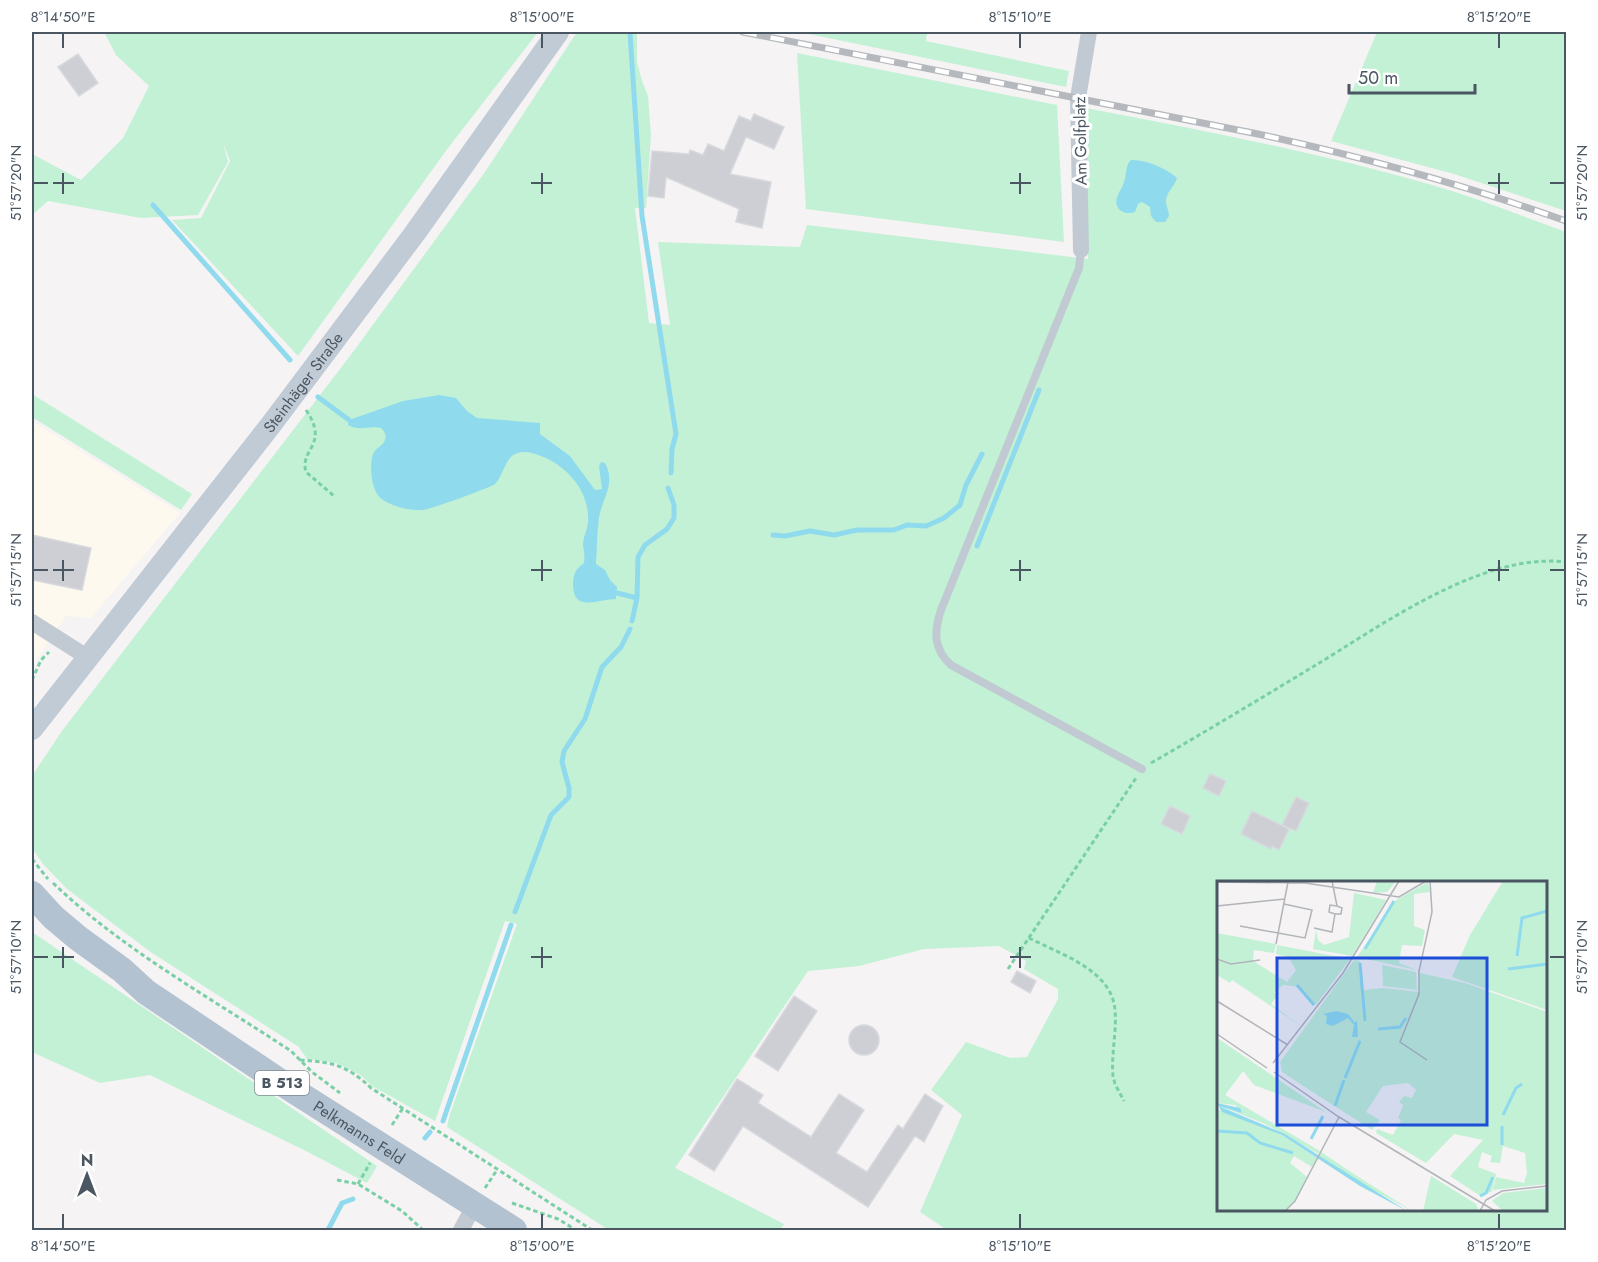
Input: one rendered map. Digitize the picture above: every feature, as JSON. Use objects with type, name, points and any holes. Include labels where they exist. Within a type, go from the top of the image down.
[{"type":"main road","name":"Steinhäger Straße","points":[[33,729],[292,397],[415,233],[558,32]]},
{"type":"main road","name":"Pelkmanns Feld","points":[[32,894],[53,917],[122,970],[146,992],[288,1087],[484,1196],[514,1230]]},
{"type":"main road","name":"Pelkmanns Feld","points":[[32,915],[72,948],[116,978],[146,992]]},
{"type":"street","name":"Am Golfplatz","points":[[1081,250],[1078,98],[1089,32]]},
{"type":"street","points":[[32,622],[87,657]]},
{"type":"street","points":[[461,1230],[484,1196]]},
{"type":"lane","points":[[1081,250],[1079,268],[941,610],[935,636],[941,654],[951,665],[1142,769]]},
{"type":"path","points":[[292,397],[304,406],[314,426],[315,444],[304,463],[306,472],[334,496]]},
{"type":"path","points":[[1008,969],[1142,769],[1413,607],[1470,578],[1522,563],[1566,562]]},
{"type":"path","points":[[32,680],[41,660],[60,641]]},
{"type":"path","points":[[32,860],[61,891],[134,948],[291,1051],[312,1072],[344,1096]]},
{"type":"path","points":[[1029,938],[1093,971],[1109,987],[1115,1010],[1113,1076],[1124,1101]]},
{"type":"path","points":[[300,1060],[329,1062],[355,1073],[370,1088],[592,1230]]},
{"type":"path","points":[[392,1125],[403,1108]]},
{"type":"path","points":[[358,1184],[370,1163]]},
{"type":"path","points":[[337,1180],[358,1184],[402,1211],[423,1230]]},
{"type":"path","points":[[504,1198],[558,1220],[576,1230]]},
{"type":"shaded area","points":[[32,421],[180,513],[91,618],[66,616],[32,666]]},
{"type":"green space","points":[[104,32],[538,32],[448,148],[298,356],[172,220],[201,218],[230,161],[223,143],[228,162],[198,215],[141,218],[48,201],[32,215],[32,154],[81,180],[123,138],[149,86],[116,55]]},
{"type":"green space","points":[[577,32],[637,32],[637,62],[648,96],[651,135],[646,208],[635,208],[649,323],[670,325],[658,242],[800,247],[807,225],[1088,259],[1086,108],[1258,142],[1387,172],[1463,195],[1566,232],[1566,1230],[941,1230],[943,1227],[920,1212],[962,1115],[931,1090],[966,1042],[1010,1058],[1027,1057],[1058,999],[1058,989],[1024,969],[1026,961],[999,946],[924,949],[859,966],[808,971],[675,1168],[784,1224],[780,1230],[609,1230],[447,1127],[517,924],[505,921],[435,1121],[372,1086],[362,1076],[349,1069],[336,1063],[307,1059],[299,1047],[152,953],[67,889],[43,864],[32,848],[32,776],[62,731],[350,356],[485,172]]},
{"type":"green space","points":[[799,32],[927,32],[926,41],[1069,71],[1066,87]]},
{"type":"green space","points":[[1377,32],[1566,32],[1566,211],[1454,174],[1331,141]]},
{"type":"green space","points":[[797,53],[1057,105],[1064,242],[806,209]]},
{"type":"green space","points":[[32,394],[192,494],[181,510],[32,417]]},
{"type":"green space","points":[[32,932],[377,1166],[367,1183],[150,1075],[100,1083],[32,1052]]},
{"type":"water","points":[[1131,160],[1155,165],[1177,178],[1166,198],[1169,216],[1165,222],[1156,222],[1151,216],[1150,207],[1142,202],[1138,204],[1135,212],[1131,213],[1123,212],[1116,204]]},
{"type":"water","points":[[439,395],[456,398],[467,411],[477,418],[540,423],[540,434],[570,456],[595,490],[602,489],[599,466],[601,462],[605,463],[609,484],[599,517],[596,564],[605,570],[617,587],[616,599],[581,601],[574,592],[574,576],[584,563],[583,542],[588,523],[586,502],[571,476],[546,458],[526,452],[515,454],[495,484],[428,509],[403,508],[379,497],[372,479],[371,465],[373,454],[385,440],[385,433],[381,428],[352,427],[348,425],[349,420],[403,401]]},
{"type":"building","points":[[78,54],[98,83],[79,96],[58,67]]},
{"type":"building","points":[[754,114],[784,127],[774,149],[746,137],[730,174],[771,182],[762,228],[736,222],[739,209],[666,177],[664,198],[648,196],[652,151],[689,154],[690,150],[703,155],[708,144],[724,151],[739,116],[751,121]]},
{"type":"building","points":[[32,535],[91,548],[82,590],[32,580]]},
{"type":"building","points":[[1210,774],[1226,781],[1219,796],[1203,788]]},
{"type":"building","points":[[1296,797],[1309,803],[1296,831],[1282,825]]},
{"type":"building","points":[[1170,806],[1190,816],[1182,834],[1161,824]]},
{"type":"building","points":[[1252,811],[1289,829],[1279,850],[1272,846],[1271,849],[1241,834]]},
{"type":"building","points":[[1017,971],[1036,981],[1030,993],[1011,982]]},
{"type":"building","points":[[794,996],[817,1011],[778,1071],[755,1056]]},
{"type":"building","points":[[864,1025],[875,1029],[879,1040],[875,1051],[864,1055],[853,1051],[849,1040],[853,1029]]},
{"type":"building","points":[[737,1079],[763,1095],[758,1103],[811,1137],[839,1094],[864,1110],[836,1153],[867,1172],[898,1125],[903,1129],[925,1094],[943,1106],[924,1142],[915,1136],[868,1207],[743,1126],[714,1171],[689,1155]]},
{"type":"waterway","points":[[630,33],[642,216],[676,434],[672,449],[671,473]]},
{"type":"waterway","points":[[153,205],[290,360]]},
{"type":"waterway","points":[[977,546],[1039,390]]},
{"type":"waterway","points":[[318,397],[349,420]]},
{"type":"waterway","points":[[773,535],[785,536],[810,531],[834,535],[857,530],[894,530],[907,525],[926,526],[944,518],[960,505],[966,485],[982,454]]},
{"type":"waterway","points":[[632,621],[637,598],[638,557],[645,545],[667,529],[674,518],[674,505],[668,488]]},
{"type":"waterway","points":[[617,593],[637,598]]},
{"type":"waterway","points":[[515,912],[551,815],[569,797],[562,762],[564,751],[585,719],[602,667],[621,647],[630,629]]},
{"type":"waterway","points":[[443,1121],[511,925]]},
{"type":"waterway","points":[[425,1138],[430,1132]]},
{"type":"waterway","points":[[328,1230],[342,1203],[353,1199]]},
{"type":"railway","points":[[743,32],[1258,134],[1375,162],[1566,221]]}]
